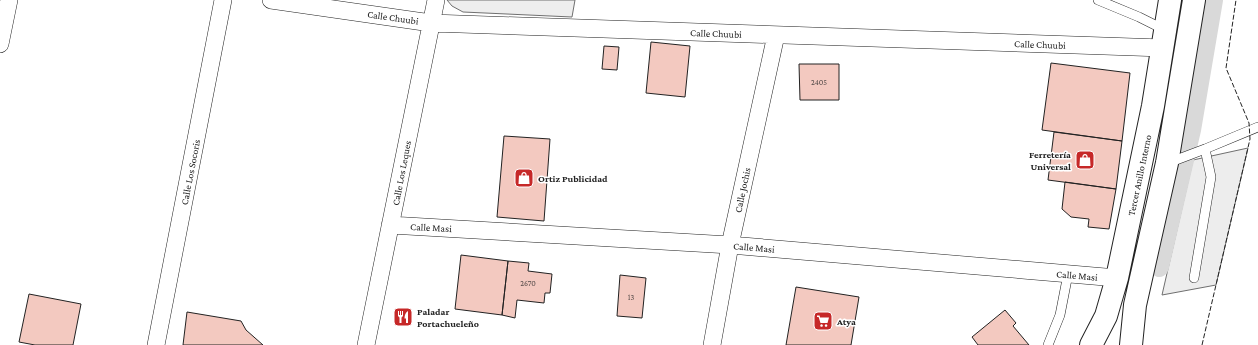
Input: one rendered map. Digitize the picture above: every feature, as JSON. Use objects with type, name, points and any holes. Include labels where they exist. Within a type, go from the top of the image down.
[{"type":"main road","name":"Tercer Anillo Interno","points":[[1091,345],[1106,316],[1117,278],[1153,106],[1170,0]]},
{"type":"main road","points":[[1171,158],[1168,90],[1180,0]]},
{"type":"main road","points":[[1131,345],[1135,305],[1171,158],[1194,0]]},
{"type":"street","points":[[0,44],[9,0]]},
{"type":"street","name":"Calle Los Socoris","points":[[156,345],[223,0]]},
{"type":"street","name":"Calle Chuubi","points":[[271,0],[431,23],[776,35],[1164,39]]},
{"type":"street","name":"Calle Los Leques","points":[[366,345],[436,0]]},
{"type":"street","name":"Calle Jochis","points":[[712,345],[730,245],[776,35]]},
{"type":"street","name":"Calle Masi","points":[[390,225],[730,245],[1117,278]]},
{"type":"lane","points":[[1098,0],[1139,17],[1164,39]]},
{"type":"lane","points":[[1171,158],[1192,154],[1258,127]]},
{"type":"lane","points":[[1194,278],[1211,177],[1205,149]]},
{"type":"lane","points":[[1048,345],[1060,315],[1068,274]]},
{"type":"shaded area","points":[[447,0],[575,0],[572,17],[463,12],[452,6]]},
{"type":"shaded area","points":[[1248,148],[1216,285],[1162,295],[1193,160]]},
{"type":"building","points":[[651,42],[690,46],[685,97],[646,93]]},
{"type":"building","points":[[604,46],[619,47],[617,70],[602,69]]},
{"type":"building","points":[[1051,63],[1130,73],[1122,141],[1042,130]]},
{"type":"building","points":[[799,64],[839,64],[839,100],[800,100]]},
{"type":"building","name":"Ferretería Universal","points":[[1054,132],[1122,141],[1116,189],[1048,180]]},
{"type":"building","name":"Ortiz Publicidad","points":[[504,136],[550,139],[544,221],[497,217]]},
{"type":"building","points":[[1065,182],[1116,189],[1109,229],[1088,227],[1089,219],[1071,217],[1062,209]]},
{"type":"building","points":[[461,255],[508,261],[502,315],[455,309]]},
{"type":"building","points":[[508,261],[529,263],[528,271],[552,274],[550,293],[545,293],[544,303],[517,300],[515,318],[502,315]]},
{"type":"building","points":[[620,275],[646,278],[642,318],[617,316]]},
{"type":"building","name":"Atya","points":[[796,287],[859,297],[851,345],[786,345]]},
{"type":"building","points":[[29,294],[81,304],[73,345],[35,345],[19,342]]},
{"type":"building","points":[[1005,310],[1016,323],[1013,326],[1029,345],[978,345],[972,337]]},
{"type":"building","points":[[187,312],[241,321],[246,330],[263,345],[183,345]]},
{"type":"waterway","points":[[1159,267],[1191,130],[1213,0]]},
{"type":"fence","points":[[1202,345],[1250,139],[1249,123],[1226,68],[1236,0]]},
{"type":"place","name":"Ferretería Universal","points":[[1085,160]]},
{"type":"place","name":"Ortiz Publicidad","points":[[524,178]]},
{"type":"place","name":"Paladar Portachueleño","points":[[403,317]]},
{"type":"place","name":"Atya","points":[[823,321]]}]
